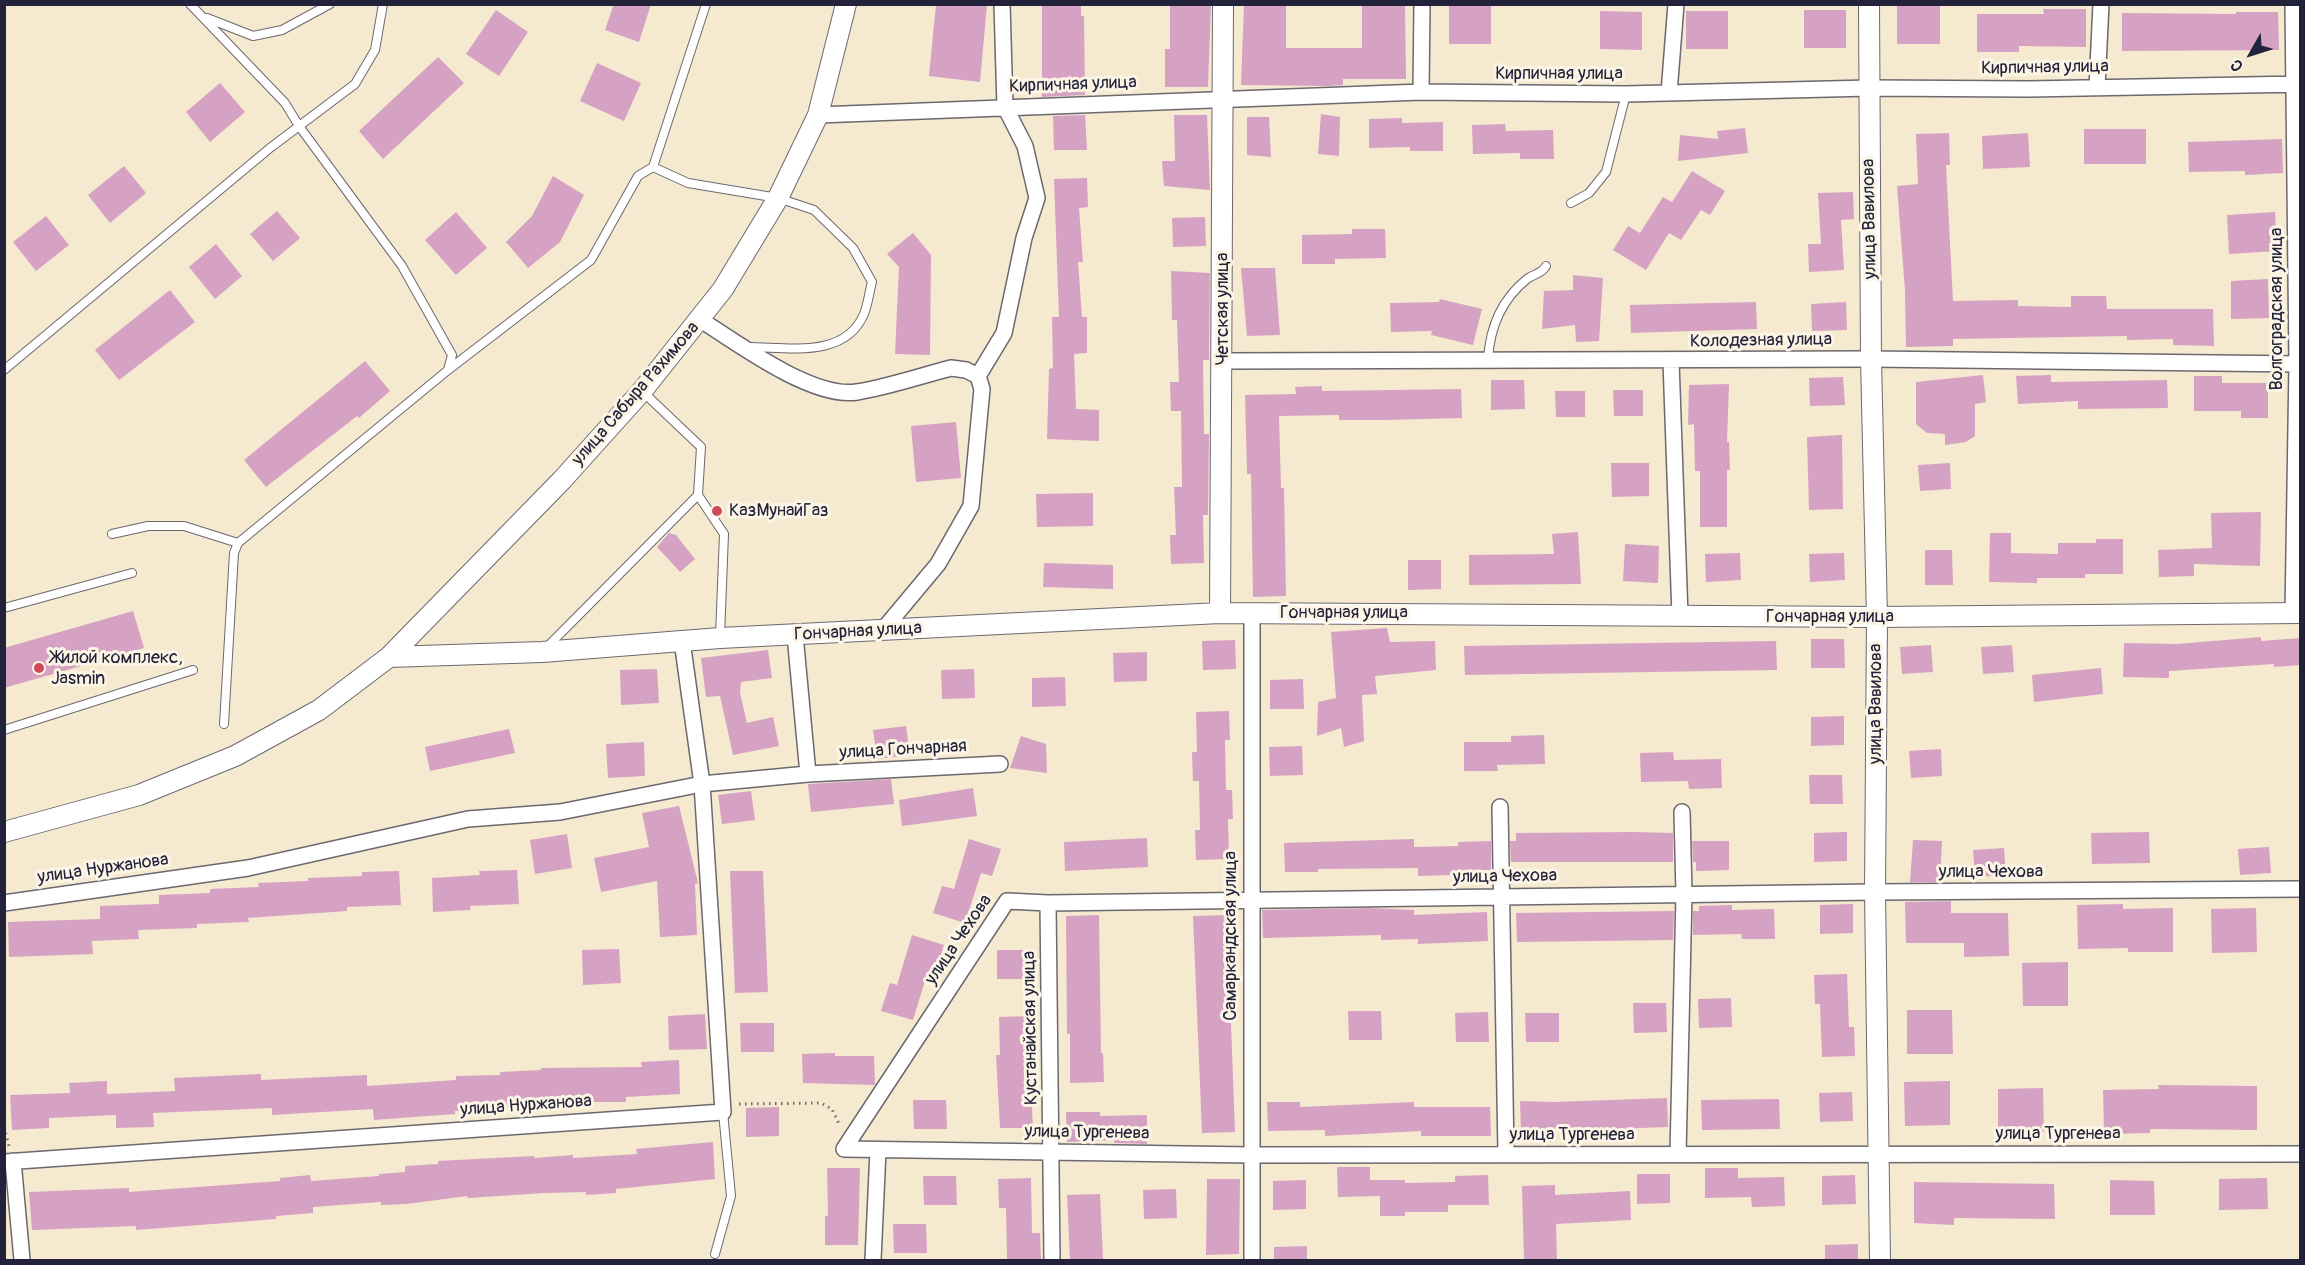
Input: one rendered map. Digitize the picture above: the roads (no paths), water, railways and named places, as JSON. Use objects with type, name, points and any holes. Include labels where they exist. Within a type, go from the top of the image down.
[{"type":"street","name":"улица Сабыра Рахимова","points":[[4,832],[139,795],[235,756],[319,710],[389,657],[562,480],[642,391],[701,320],[778,198],[818,115],[846,4]]},
{"type":"street","points":[[978,376],[1004,333],[1024,238],[1037,198],[1024,146],[1005,107],[1002,4]]},
{"type":"street","name":"Четская улица","points":[[1220,613],[1223,4]]},
{"type":"street","points":[[1420,92],[1422,4]]},
{"type":"street","points":[[1669,93],[1676,4]]},
{"type":"street","name":"улица Вавилова","points":[[1869,4],[1871,358],[1877,617],[1875,892],[1880,1260]]},
{"type":"street","points":[[2097,87],[2101,4]]},
{"type":"street","name":"Волгоградская улица","points":[[2293,4],[2298,84],[2297,613]]},
{"type":"street","name":"Кирпичная улица","points":[[818,115],[1420,92],[1626,94],[1869,88],[2298,84]]},
{"type":"street","points":[[701,320],[742,347],[815,387],[855,392],[951,368],[966,370],[978,376],[982,389],[971,506],[938,564],[882,631]]},
{"type":"street","name":"Колодезная улица","points":[[1223,361],[1488,359],[1671,361],[1871,358],[2299,364]]},
{"type":"street","points":[[1671,361],[1680,616]]},
{"type":"street","name":"Гончарная улица","points":[[389,657],[542,652],[720,638],[1252,612],[1877,617],[2297,613]]},
{"type":"street","name":"Самаркандская улица","points":[[1252,612],[1252,1260]]},
{"type":"street","points":[[795,635],[808,774]]},
{"type":"street","points":[[682,641],[702,784],[722,1108]]},
{"type":"street","name":"улица Гончарная","points":[[702,784],[808,774],[1000,764]]},
{"type":"street","name":"улица Нуржанова","points":[[4,903],[248,868],[468,819],[560,812],[702,784]]},
{"type":"street","points":[[1500,807],[1506,1154]]},
{"type":"street","points":[[1678,1154],[1684,894],[1682,812]]},
{"type":"street","name":"улица Чехова","points":[[844,1149],[1007,901],[1048,903],[1503,896],[2301,889]]},
{"type":"street","name":"Кустанайская улица","points":[[1048,903],[1053,1152],[1052,1260]]},
{"type":"street","name":"улица Нуржанова","points":[[9,1161],[722,1108]]},
{"type":"street","name":"улица Тургенева","points":[[844,1149],[1252,1155],[2301,1154]]},
{"type":"street","points":[[873,1260],[878,1150]]},
{"type":"street","points":[[9,1161],[22,1260]]},
{"type":"lane","points":[[190,4],[285,103],[298,126],[402,266],[452,355],[448,370]]},
{"type":"lane","points":[[200,15],[253,36],[282,30],[330,4]]},
{"type":"lane","points":[[4,370],[298,126],[355,84],[375,50],[383,4]]},
{"type":"lane","points":[[224,724],[234,553],[238,543],[448,370],[591,260],[638,176],[653,167],[706,4]]},
{"type":"lane","points":[[1571,202],[1589,193],[1606,172],[1626,94]]},
{"type":"lane","points":[[653,167],[688,183],[778,198],[814,210],[853,248],[872,282],[864,315],[850,335],[830,347],[742,347]]},
{"type":"lane","points":[[1488,359],[1489,343],[1502,305],[1529,277],[1544,271],[1546,266]]},
{"type":"lane","points":[[642,391],[701,447],[698,495],[724,534],[720,638]]},
{"type":"lane","points":[[542,652],[698,495]]},
{"type":"lane","points":[[112,534],[148,526],[184,526],[238,543]]},
{"type":"lane","points":[[4,608],[132,573]]},
{"type":"lane","points":[[4,730],[193,670]]},
{"type":"lane","points":[[715,1254],[731,1196],[722,1108]]},
{"type":"place","name":"КазМунайГаз","points":[[717,511]]},
{"type":"place","name":"Жилой комплекс, Jasmin","points":[[39,668]]}]
